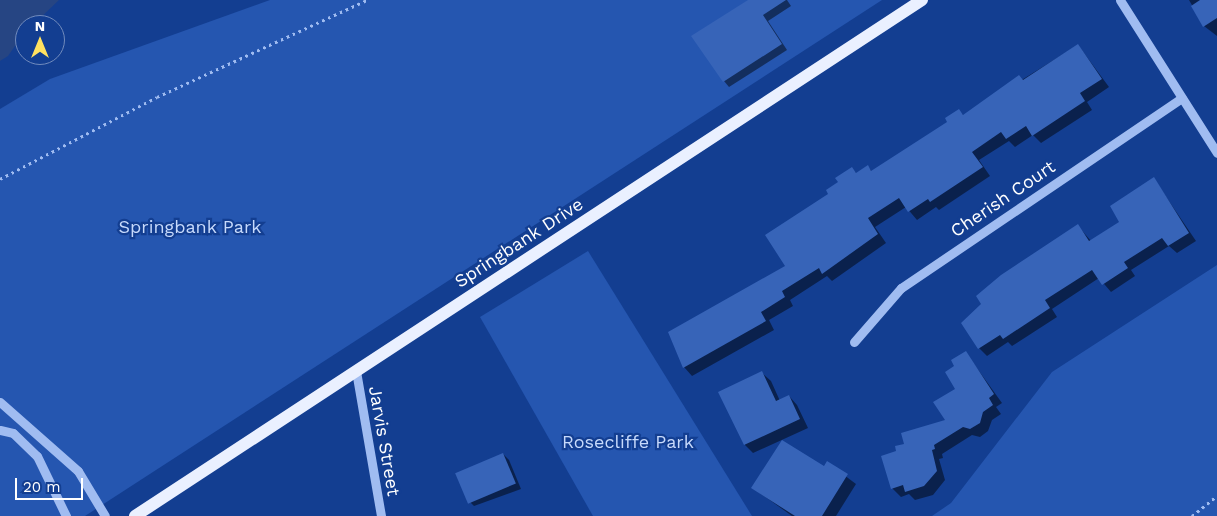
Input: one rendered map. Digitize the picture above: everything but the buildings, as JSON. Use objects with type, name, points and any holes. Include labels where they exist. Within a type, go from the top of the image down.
[{"type":"main road","name":"Springbank Drive","points":[[135,516],[922,0]]},
{"type":"street","points":[[1120,0],[1217,153]]},
{"type":"street","name":"Cherish Court","points":[[854,342],[901,288],[1182,98]]},
{"type":"street","name":"Jarvis Street","points":[[356,371],[381,516]]},
{"type":"street","points":[[0,402],[78,471],[105,516]]},
{"type":"street","points":[[0,430],[13,433],[37,456],[66,516]]},
{"type":"path","points":[[0,179],[157,97],[367,0]]},
{"type":"path","points":[[1192,516],[1217,496]]},
{"type":"green space","name":"Springbank Park","points":[[270,0],[882,0],[85,516],[0,516],[0,109],[50,79]]},
{"type":"green space","name":"Rosecliffe Park","points":[[588,251],[752,516],[593,516],[480,317]]},
{"type":"green space","points":[[1217,265],[1217,516],[932,516],[951,503],[1052,372]]},
{"type":"shaded area","points":[[0,0],[59,0],[43,15],[15,15],[15,46],[8,56],[0,61]]}]
